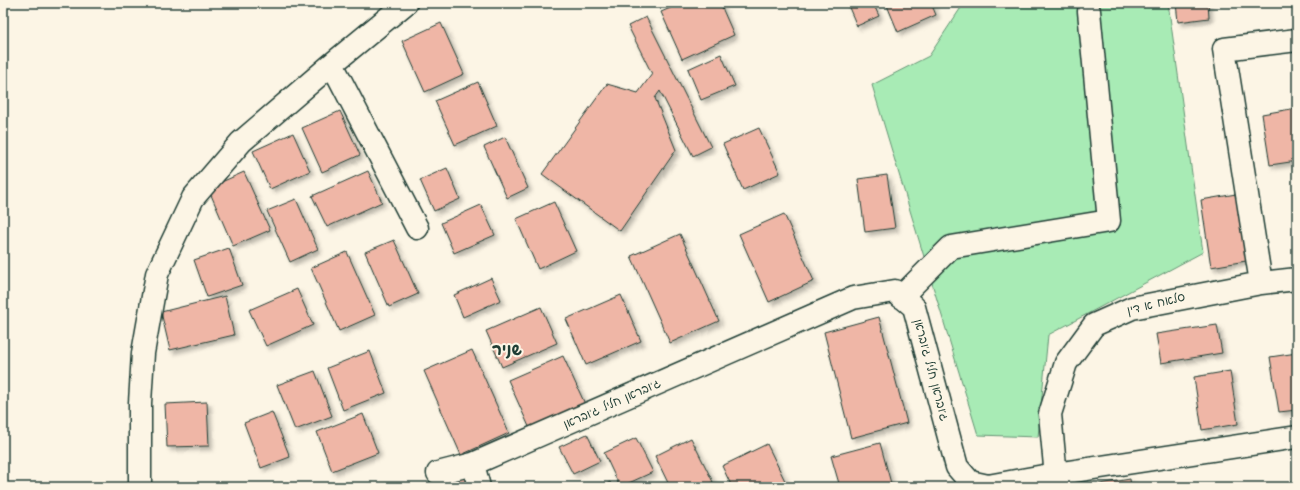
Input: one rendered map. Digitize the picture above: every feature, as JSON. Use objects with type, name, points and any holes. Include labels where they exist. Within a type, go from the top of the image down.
[{"type":"street","points":[[140,487],[140,403],[143,353],[157,274],[193,198],[241,142],[406,3]]},
{"type":"street","points":[[901,297],[951,247],[1109,221],[1089,12]]},
{"type":"street","points":[[1261,283],[1224,49],[1297,40]]},
{"type":"street","points":[[332,64],[417,228]]},
{"type":"street","name":"סלאח א דין","points":[[1056,480],[1050,414],[1066,363],[1094,325],[1132,308],[1261,283],[1297,279]]},
{"type":"street","name":"ג'ובראן חליל ג'ובראן","points":[[473,464],[853,298],[894,291],[914,307],[957,466],[970,482],[988,486],[1056,480],[1297,438]]},
{"type":"street","points":[[438,473],[473,464],[479,487]]},
{"type":"green space","points":[[964,3],[1168,3],[1203,252],[1048,335],[1038,437],[978,435],[872,85],[929,56]]},
{"type":"building","points":[[682,3],[720,3],[734,35],[682,59],[661,12]]},
{"type":"building","points":[[847,3],[873,3],[879,16],[857,26]]},
{"type":"building","points":[[886,3],[931,3],[936,15],[898,32]]},
{"type":"building","points":[[1176,3],[1208,3],[1209,18],[1178,22]]},
{"type":"building","points":[[646,17],[711,147],[693,156],[660,91],[655,98],[676,150],[620,231],[542,174],[607,84],[638,93],[652,74],[628,26]]},
{"type":"building","points":[[441,23],[464,74],[425,92],[402,41]]},
{"type":"building","points":[[721,54],[735,86],[701,100],[688,69]]},
{"type":"building","points":[[478,82],[497,126],[455,145],[435,101]]},
{"type":"building","points":[[1297,108],[1297,161],[1270,165],[1262,114]]},
{"type":"building","points":[[340,111],[360,155],[322,172],[302,128]]},
{"type":"building","points":[[759,128],[780,173],[743,190],[723,144]]},
{"type":"building","points":[[293,133],[310,171],[270,189],[253,151]]},
{"type":"building","points":[[505,137],[528,188],[507,198],[484,147]]},
{"type":"building","points":[[447,168],[460,199],[434,211],[420,180]]},
{"type":"building","points":[[368,171],[382,202],[327,227],[312,196]]},
{"type":"building","points":[[244,172],[270,230],[233,246],[208,188]]},
{"type":"building","points":[[887,175],[895,228],[865,232],[858,179]]},
{"type":"building","points":[[1236,194],[1246,261],[1211,267],[1201,200]]},
{"type":"building","points":[[296,199],[318,249],[290,262],[267,211]]},
{"type":"building","points":[[554,202],[576,251],[538,269],[516,219]]},
{"type":"building","points":[[481,205],[495,235],[454,253],[441,223]]},
{"type":"building","points":[[784,214],[814,281],[769,302],[739,234]]},
{"type":"building","points":[[680,234],[719,321],[670,343],[631,256]]},
{"type":"building","points":[[394,240],[418,294],[389,307],[365,252]]},
{"type":"building","points":[[229,248],[242,285],[207,297],[194,260]]},
{"type":"building","points":[[347,252],[375,315],[339,331],[311,268]]},
{"type":"building","points":[[491,278],[501,300],[463,317],[454,295]]},
{"type":"building","points":[[297,289],[313,325],[266,346],[249,310]]},
{"type":"building","points":[[621,295],[641,341],[586,365],[566,319]]},
{"type":"building","points":[[225,296],[234,335],[170,350],[161,312]]},
{"type":"building","points":[[541,307],[557,343],[502,367],[486,331]]},
{"type":"building","points":[[879,317],[907,423],[851,438],[824,332]]},
{"type":"building","points":[[1217,325],[1222,353],[1161,363],[1156,334]]},
{"type":"building","points":[[472,350],[509,433],[461,455],[424,371]]},
{"type":"building","points":[[370,351],[386,393],[343,410],[327,368]]},
{"type":"building","points":[[1297,353],[1297,410],[1279,412],[1270,357]]},
{"type":"building","points":[[563,356],[585,404],[530,429],[508,380]]},
{"type":"building","points":[[315,371],[332,416],[295,430],[277,385]]},
{"type":"building","points":[[1230,371],[1238,424],[1202,430],[1194,377]]},
{"type":"building","points":[[207,402],[209,446],[167,447],[165,404]]},
{"type":"building","points":[[272,412],[290,457],[261,468],[244,423]]},
{"type":"building","points":[[363,414],[378,453],[332,471],[317,432]]},
{"type":"building","points":[[587,434],[600,461],[573,474],[559,447]]},
{"type":"building","points":[[636,438],[653,472],[620,487],[604,453]]},
{"type":"building","points":[[691,438],[713,482],[703,487],[670,487],[655,456]]},
{"type":"building","points":[[880,443],[892,487],[840,487],[831,456]]},
{"type":"building","points":[[767,444],[788,487],[732,487],[722,466]]},
{"type":"building","points":[[465,476],[468,487],[448,487],[446,482]]},
{"type":"building","points":[[1130,479],[1131,487],[1088,487],[1088,486]]},
{"type":"building","points":[[610,482],[612,487],[600,487]]},
{"type":"district","name":"שניר","points":[[507,350]]}]
